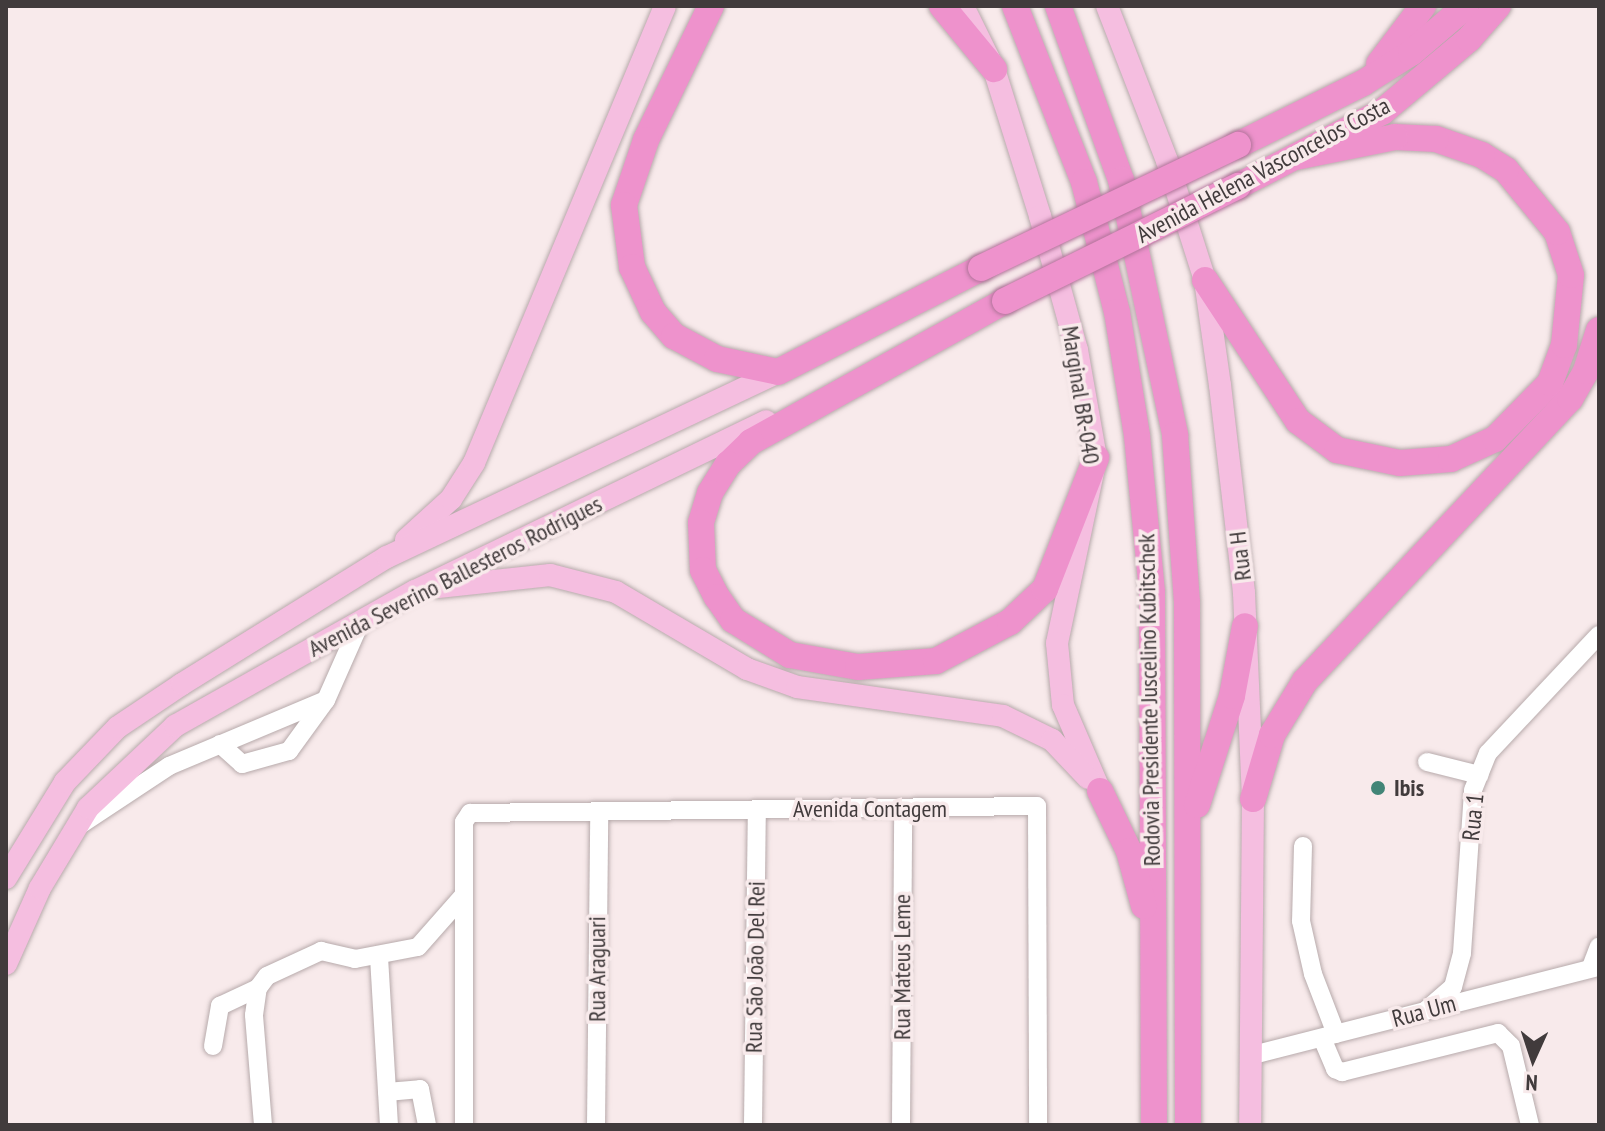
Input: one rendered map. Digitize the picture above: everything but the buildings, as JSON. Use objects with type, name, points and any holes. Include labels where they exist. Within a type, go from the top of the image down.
[{"type":"highway","points":[[711,6],[646,140],[624,205],[624,232],[632,267],[648,301],[674,336],[717,359],[778,372]]},
{"type":"highway","points":[[942,6],[994,69]]},
{"type":"highway","name":"Rodovia Presidente Juscelino Kubitschek","points":[[1015,6],[1084,182],[1117,312],[1137,436],[1152,592],[1154,1125]]},
{"type":"highway","name":"Rodovia Presidente Juscelino Kubitschek","points":[[1058,6],[1121,180],[1175,435],[1187,602],[1188,1125]]},
{"type":"highway","points":[[1363,83],[1423,6]]},
{"type":"highway","name":"Avenida Helena Vasconcelos Costa","points":[[981,268],[1363,83],[1445,27],[1466,6]]},
{"type":"highway","name":"Avenida Helena Vasconcelos Costa","points":[[1005,301],[1382,112],[1469,39],[1498,6]]},
{"type":"highway","points":[[1205,280],[1298,421],[1337,450],[1400,463],[1451,459],[1495,439],[1550,383],[1564,345],[1571,275],[1557,232],[1506,170],[1436,139],[1395,137],[1296,157]]},
{"type":"highway","name":"Avenida Severino Ballesteros Rodrigues","points":[[778,372],[981,268]]},
{"type":"highway","name":"Avenida Severino Ballesteros Rodrigues","points":[[922,346],[1005,301]]},
{"type":"highway","points":[[1253,799],[1272,735],[1305,681],[1570,399],[1586,371],[1599,330]]},
{"type":"highway","points":[[922,346],[751,442],[710,493],[701,523],[703,570],[733,620],[761,640],[824,663],[897,667],[936,661],[976,643],[1045,589],[1096,458]]},
{"type":"highway","points":[[1187,847],[1203,776],[1232,696],[1245,626]]},
{"type":"highway","points":[[1100,791],[1129,851],[1153,941]]},
{"type":"main road","points":[[387,557],[451,499],[474,463],[665,6]]},
{"type":"main road","name":"Marginal BR-040","points":[[963,6],[994,69],[1077,350],[1096,458],[1057,643],[1063,705],[1100,791]]},
{"type":"main road","name":"Rua H","points":[[1107,6],[1167,161],[1205,280],[1245,626],[1253,799],[1250,1125]]},
{"type":"main road","name":"Avenida Severino Ballesteros Rodrigues","points":[[6,964],[40,888],[75,828],[136,757],[175,726],[415,591],[922,346]]},
{"type":"main road","name":"Avenida Severino Ballesteros Rodrigues","points":[[6,878],[65,782],[118,727],[387,557],[778,372]]},
{"type":"main road","points":[[415,591],[550,575],[616,592],[747,669],[797,687],[1003,716],[1052,740],[1100,791]]},
{"type":"lane","points":[[220,744],[242,764],[274,759],[300,739],[326,700],[361,621]]},
{"type":"lane","name":"Rua 1","points":[[1425,1011],[1453,987],[1462,953],[1473,790],[1488,753],[1594,644]]},
{"type":"lane","points":[[75,828],[169,766],[326,700]]},
{"type":"lane","points":[[1427,762],[1479,775]]},
{"type":"lane","name":"Avenida Contagem","points":[[464,1125],[464,822],[470,813],[1037,806],[1038,1125]]},
{"type":"lane","name":"Rua Mateus Leme","points":[[901,1125],[903,809]]},
{"type":"lane","name":"Rua São João Del Rei","points":[[753,1125],[757,810]]},
{"type":"lane","name":"Rua Araguari","points":[[596,1125],[599,813]]},
{"type":"lane","points":[[1303,846],[1301,921],[1335,1069],[1342,1072],[1498,1033],[1511,1046],[1530,1125]]},
{"type":"lane","points":[[213,1046],[220,1006],[258,988],[292,961],[321,951],[355,959],[379,957],[418,947],[463,896]]},
{"type":"lane","points":[[1595,967],[1599,946]]},
{"type":"lane","points":[[379,957],[389,1125]]},
{"type":"lane","name":"Rua Um","points":[[1249,1056],[1595,967]]},
{"type":"lane","points":[[258,988],[254,1015],[263,1125]]},
{"type":"lane","points":[[387,1092],[420,1089],[427,1125]]},
{"type":"place","name":"Ibis","points":[[1378,788]]}]
